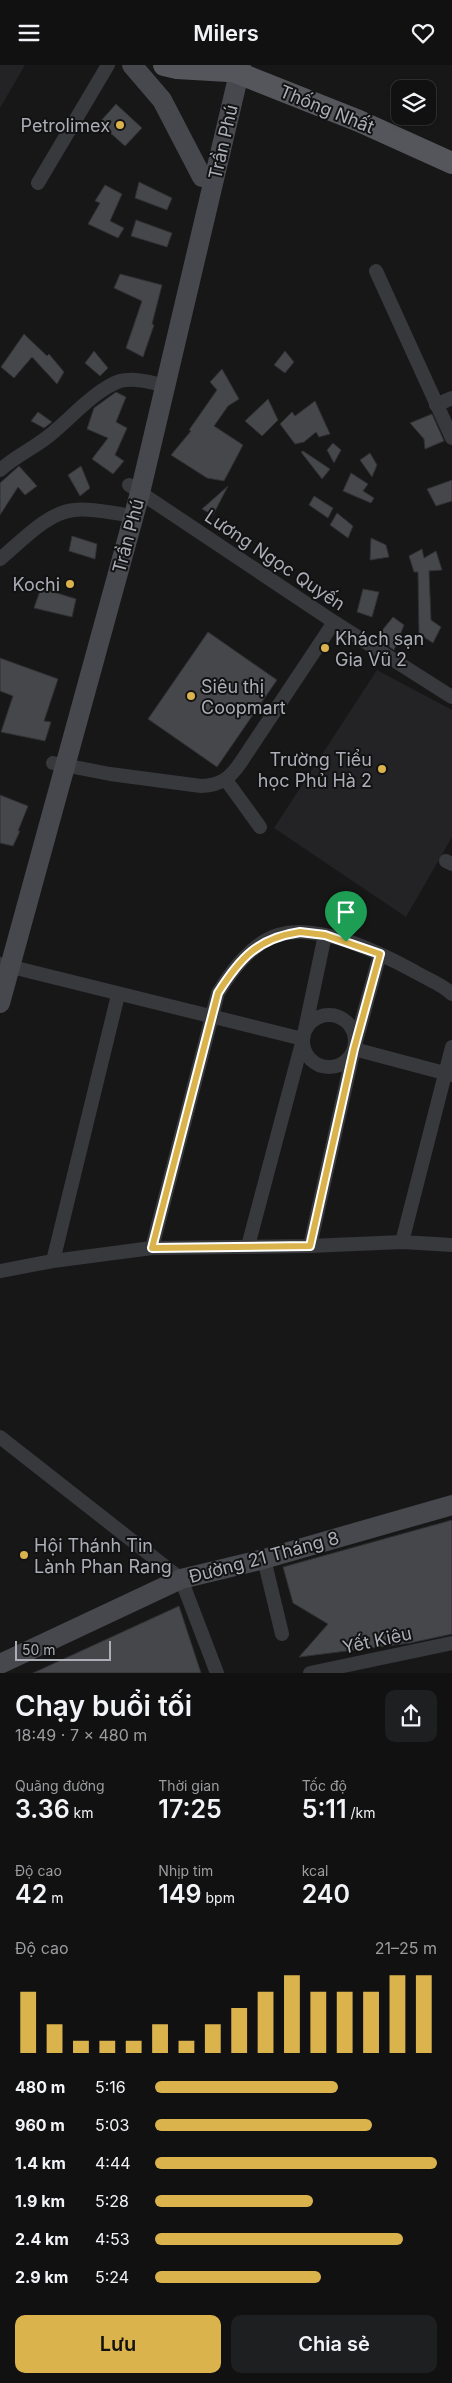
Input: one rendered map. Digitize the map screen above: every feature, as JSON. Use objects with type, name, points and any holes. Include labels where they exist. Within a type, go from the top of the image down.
[{"type":"main road","points":[[132,65],[162,100],[202,177]]},
{"type":"main road","name":"Thống Nhất","points":[[164,65],[177,68],[231,68],[359,121],[452,163]]},
{"type":"main road","name":"Trần Phú","points":[[59,764],[121,514],[135,489],[154,383],[202,177],[231,68]]},
{"type":"main road","name":"Trần Phú","points":[[0,1003],[3,962],[135,489],[231,68]]},
{"type":"main road","name":"Đường 21 Tháng 8","points":[[0,1665],[181,1579],[264,1559],[452,1505]]},
{"type":"street","points":[[38,183],[108,65]]},
{"type":"street","points":[[376,271],[452,438]]},
{"type":"street","points":[[0,470],[14,458],[48,437],[104,389],[120,381],[136,379],[154,383]]},
{"type":"street","points":[[436,405],[452,398]]},
{"type":"street","name":"Lương Ngọc Quyến","points":[[135,489],[334,622],[452,697]]},
{"type":"street","points":[[0,559],[44,523],[62,513],[75,510],[121,514]]},
{"type":"street","points":[[59,764],[110,774],[201,785],[216,785],[226,780],[238,767],[334,622]]},
{"type":"street","points":[[226,780],[260,827]]},
{"type":"street","points":[[152,1248],[218,993],[229,975],[253,949],[278,935],[300,932],[325,935],[380,954],[452,994]]},
{"type":"street","points":[[248,1246],[303,1039],[305,1030],[317,1017],[335,1015],[350,1024],[354,1032],[354,1049],[344,1063],[328,1067],[320,1066],[307,1055],[303,1039],[325,935]]},
{"type":"street","points":[[310,1246],[354,1049],[380,954]]},
{"type":"street","points":[[3,962],[118,995],[303,1039]]},
{"type":"street","points":[[53,1261],[118,995]]},
{"type":"street","points":[[402,1242],[449,1074],[452,1047]]},
{"type":"street","points":[[354,1049],[449,1074]]},
{"type":"street","points":[[0,1271],[53,1261],[152,1248],[310,1246],[402,1242],[452,1245]]},
{"type":"street","points":[[0,1437],[181,1579],[217,1673]]},
{"type":"street","points":[[264,1559],[282,1634]]},
{"type":"street","name":"Yết Kiêu","points":[[310,1673],[452,1643]]},
{"type":"shaded area","points":[[0,65],[25,65],[0,108]]},
{"type":"shaded area","name":"Trường Tiểu học Phủ Hà 2","points":[[377,670],[452,710],[452,837],[406,917],[274,828]]},
{"type":"building","name":"Petrolimex","points":[[116,104],[142,128],[125,146],[99,123]]},
{"type":"building","points":[[139,182],[172,198],[167,210],[135,198]]},
{"type":"building","points":[[105,185],[122,194],[110,221],[124,228],[118,238],[88,224],[100,203],[95,201]]},
{"type":"building","points":[[136,220],[172,233],[167,247],[131,236]]},
{"type":"building","points":[[120,274],[162,285],[152,324],[154,325],[143,357],[126,348],[142,301],[114,288]]},
{"type":"building","points":[[24,334],[47,356],[49,354],[64,372],[57,384],[32,357],[14,378],[1,367]]},
{"type":"building","points":[[94,351],[108,368],[100,376],[85,363]]},
{"type":"building","points":[[285,351],[294,362],[285,373],[274,365]]},
{"type":"building","points":[[222,369],[239,399],[228,406],[214,426],[243,445],[224,481],[207,478],[171,455],[191,431],[189,430],[217,390],[210,382]]},
{"type":"building","points":[[116,392],[126,397],[116,422],[127,428],[115,455],[124,461],[113,474],[92,459],[108,438],[87,429],[94,408]]},
{"type":"building","points":[[268,399],[278,420],[262,436],[245,421]]},
{"type":"building","points":[[315,401],[330,434],[319,437],[316,432],[304,442],[295,444],[280,424],[292,412],[295,416]]},
{"type":"building","points":[[38,412],[52,422],[44,428],[31,421]]},
{"type":"building","points":[[432,414],[444,441],[425,449],[424,439],[410,423]]},
{"type":"building","points":[[333,443],[341,450],[334,463],[327,450]]},
{"type":"building","points":[[303,451],[330,469],[322,479],[301,452]]},
{"type":"building","points":[[370,453],[377,465],[372,477],[360,460]]},
{"type":"building","points":[[19,466],[37,486],[25,495],[18,487],[0,515],[0,483]]},
{"type":"building","points":[[81,466],[90,488],[80,496],[68,475]]},
{"type":"building","points":[[351,473],[368,484],[363,491],[374,498],[371,503],[343,491]]},
{"type":"building","points":[[452,480],[452,501],[436,506],[427,489]]},
{"type":"building","points":[[228,486],[213,515],[202,509]]},
{"type":"building","points":[[314,496],[333,508],[328,518],[309,505]]},
{"type":"building","points":[[337,513],[353,526],[348,538],[330,525]]},
{"type":"building","points":[[72,536],[97,544],[95,559],[69,551]]},
{"type":"building","points":[[371,538],[386,545],[389,557],[370,560]]},
{"type":"building","points":[[422,549],[424,558],[436,551],[442,570],[429,571],[431,620],[441,627],[433,643],[419,634],[418,572],[414,572],[409,556]]},
{"type":"building","points":[[41,588],[76,599],[72,617],[34,608]]},
{"type":"building","points":[[363,589],[379,592],[372,617],[357,612]]},
{"type":"building","points":[[393,617],[404,625],[394,650],[376,638]]},
{"type":"building","points":[[208,632],[277,680],[217,767],[148,719]]},
{"type":"building","points":[[0,658],[58,679],[44,721],[51,722],[45,741],[1,732],[13,696],[0,691]]},
{"type":"building","points":[[0,795],[28,806],[13,846],[0,843]]},
{"type":"building","points":[[452,1520],[452,1634],[410,1643],[299,1657],[328,1624],[293,1603],[283,1567]]},
{"type":"building","points":[[179,1606],[201,1673],[33,1673]]},
{"type":"place","name":"Petrolimex","points":[[120,125]]},
{"type":"place","name":"Kochi","points":[[70,584]]},
{"type":"place","name":"Khách sạn Gia Vũ 2","points":[[325,648]]},
{"type":"place","name":"Siêu thị Coopmart","points":[[191,696]]},
{"type":"place","name":"Trường Tiểu học Phủ Hà 2","points":[[382,769]]},
{"type":"place","name":"Hội Thánh Tin Lành Phan Rang","points":[[24,1555]]},
{"type":"route","points":[[300,932],[325,935],[346,942],[380,954],[354,1049],[310,1246],[152,1248],[211,1016],[218,993],[229,975],[253,949],[278,935],[300,932]]}]
